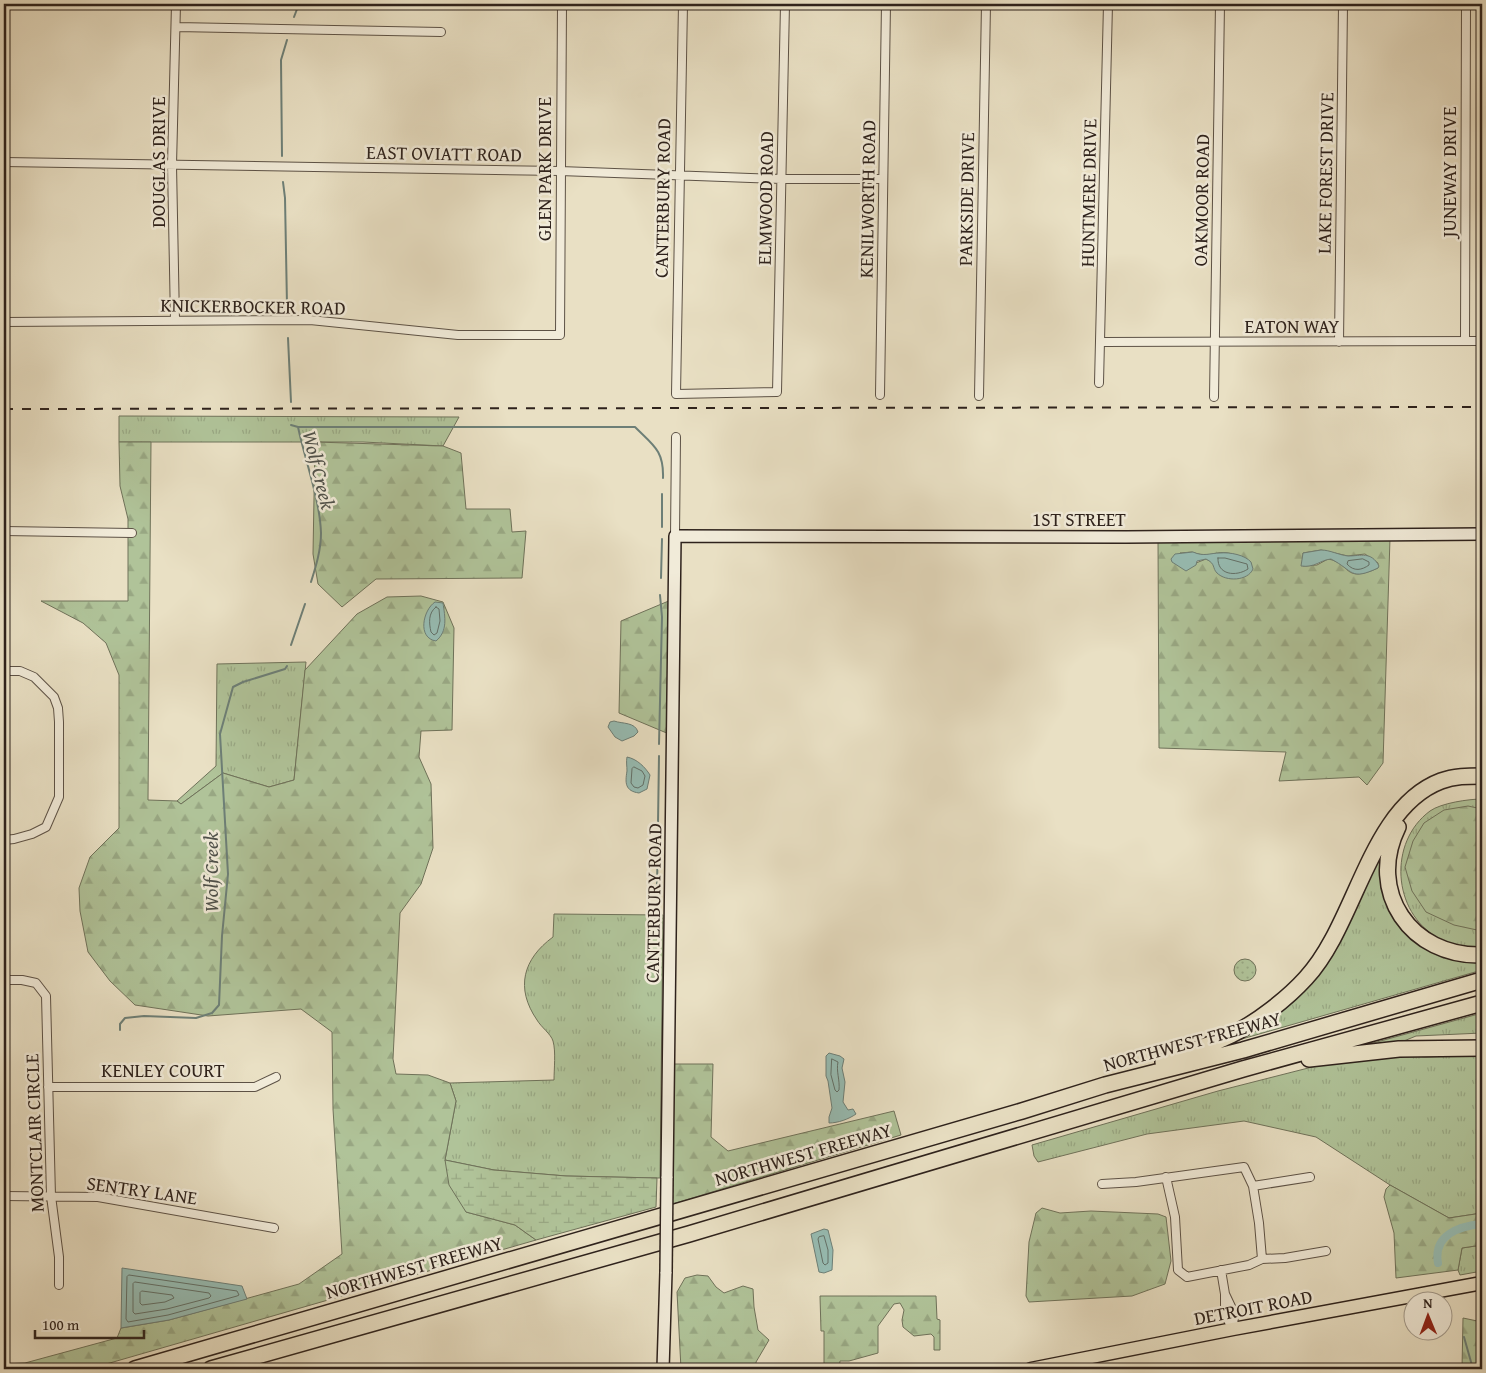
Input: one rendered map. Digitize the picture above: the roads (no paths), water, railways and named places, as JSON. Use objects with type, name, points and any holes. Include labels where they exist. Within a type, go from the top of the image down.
[{"type":"highway","points":[[1105,1084],[1231,1035],[1264,1016],[1306,978],[1330,947],[1389,825],[1404,805],[1420,792],[1441,781],[1458,776],[1482,776]]},
{"type":"highway","points":[[1482,782],[1459,784],[1443,788],[1425,797],[1411,808],[1400,822],[1392,840],[1387,858],[1387,875],[1390,893],[1397,909],[1405,922],[1421,937],[1433,946],[1450,952],[1470,956],[1482,955]]},
{"type":"highway","name":"NORTHWEST FREEWAY","points":[[135,1369],[1022,1111],[1105,1084],[1243,1050],[1482,980]]},
{"type":"highway","name":"NORTHWEST FREEWAY","points":[[211,1369],[689,1234],[1243,1069],[1482,1002]]},
{"type":"highway","points":[[1243,1069],[1378,1050],[1482,1048]]},
{"type":"main road","name":"DETROIT ROAD","points":[[1031,1369],[1482,1283]]},
{"type":"street","name":"DOUGLAS DRIVE","points":[[175,321],[172,165],[176,4]]},
{"type":"street","name":"GLEN PARK DRIVE","points":[[560,335],[562,4]]},
{"type":"street","name":"CANTERBURY ROAD","points":[[683,4],[676,394],[777,392]]},
{"type":"street","name":"ELMWOOD ROAD","points":[[777,392],[785,4]]},
{"type":"street","name":"KENILWORTH ROAD","points":[[880,396],[886,4]]},
{"type":"street","name":"PARKSIDE DRIVE","points":[[979,396],[986,4]]},
{"type":"street","name":"HUNTMERE DRIVE","points":[[1099,383],[1108,4]]},
{"type":"street","name":"OAKMOOR ROAD","points":[[1214,397],[1220,4]]},
{"type":"street","name":"LAKE FOREST DRIVE","points":[[1339,342],[1343,4]]},
{"type":"street","name":"JUNEWAY DRIVE","points":[[1465,341],[1466,4]]},
{"type":"street","points":[[176,28],[442,32]]},
{"type":"street","name":"EAST OVIATT ROAD","points":[[4,162],[560,171],[781,179],[883,179]]},
{"type":"street","name":"KNICKERBOCKER ROAD","points":[[4,322],[310,320],[458,334],[560,335]]},
{"type":"street","name":"EATON WAY","points":[[1101,342],[1482,341]]},
{"type":"street","name":"CANTERBURY ROAD","points":[[663,1369],[666,1272],[676,437]]},
{"type":"street","points":[[4,531],[132,533]]},
{"type":"street","name":"1ST STREET","points":[[675,536],[1134,537],[1482,534]]},
{"type":"street","points":[[4,671],[20,671],[34,676],[54,697],[60,722],[59,798],[46,827],[32,834],[4,840]]},
{"type":"street","name":"MONTCLAIR CIRCLE","points":[[4,980],[22,980],[36,983],[46,996],[51,1196],[59,1257],[58,1285]]},
{"type":"street","name":"KENLEY COURT","points":[[48,1087],[256,1087],[276,1077]]},
{"type":"street","points":[[1102,1184],[1136,1182],[1244,1167],[1252,1186],[1259,1223],[1262,1259]]},
{"type":"street","points":[[1166,1177],[1175,1217],[1178,1270],[1187,1276],[1249,1265],[1262,1259],[1285,1258],[1326,1251]]},
{"type":"street","points":[[1252,1186],[1310,1177]]},
{"type":"street","name":"SENTRY LANE","points":[[4,1196],[98,1197],[274,1228]]},
{"type":"street","points":[[1222,1270],[1225,1315],[1233,1329]]},
{"type":"water","points":[[1321,550],[1348,556],[1369,556],[1379,566],[1369,572],[1357,574],[1331,559],[1310,566],[1301,566],[1303,553]]},
{"type":"water","points":[[1193,552],[1204,555],[1237,554],[1251,562],[1253,569],[1247,576],[1231,579],[1217,573],[1213,564],[1206,559],[1197,561],[1196,565],[1186,571],[1172,562],[1171,559],[1175,554]]},
{"type":"water","points":[[435,602],[443,603],[445,619],[442,633],[436,641],[426,635],[424,629],[427,611]]},
{"type":"water","points":[[614,721],[634,726],[638,732],[634,736],[622,741],[615,737],[608,727],[610,722]]},
{"type":"water","points":[[627,757],[640,764],[650,775],[647,789],[639,793],[634,792],[627,786]]},
{"type":"water","points":[[829,1053],[844,1059],[842,1068],[845,1082],[843,1102],[848,1110],[853,1109],[856,1114],[850,1118],[829,1123],[832,1108],[826,1076],[826,1056]]},
{"type":"water","points":[[824,1229],[828,1230],[833,1250],[832,1270],[824,1273],[819,1272],[811,1234]]},
{"type":"water","points":[[122,1268],[242,1286],[247,1299],[169,1320],[121,1328]]},
{"type":"waterway","name":"Wolf Creek","points":[[294,17],[299,4]]},
{"type":"waterway","name":"Wolf Creek","points":[[282,156],[281,60],[287,40]]},
{"type":"waterway","name":"Wolf Creek","points":[[283,182],[287,305]]},
{"type":"waterway","name":"Wolf Creek","points":[[288,338],[291,402]]},
{"type":"waterway","name":"Wolf Creek","points":[[291,425],[298,427],[320,520],[320,546],[311,582]]},
{"type":"waterway","points":[[298,427],[635,427],[659,454],[662,461],[663,478]]},
{"type":"waterway","points":[[662,494],[662,527]]},
{"type":"waterway","points":[[661,578],[662,539]]},
{"type":"waterway","points":[[659,744],[662,617],[660,595]]},
{"type":"waterway","name":"Wolf Creek","points":[[291,645],[305,604]]},
{"type":"waterway","name":"Wolf Creek","points":[[120,1030],[120,1024],[125,1018],[144,1016],[196,1018],[212,1013],[219,1005],[222,936],[228,874],[220,734],[233,687],[285,669],[287,666]]},
{"type":"waterway","points":[[657,891],[659,756]]},
{"type":"waterway","points":[[1438,1263],[1438,1253],[1444,1239],[1457,1230],[1482,1224]]},
{"type":"waterway","points":[[1464,1337],[1473,1369]]},
{"type":"railway","points":[[4,409],[1482,407]]}]
